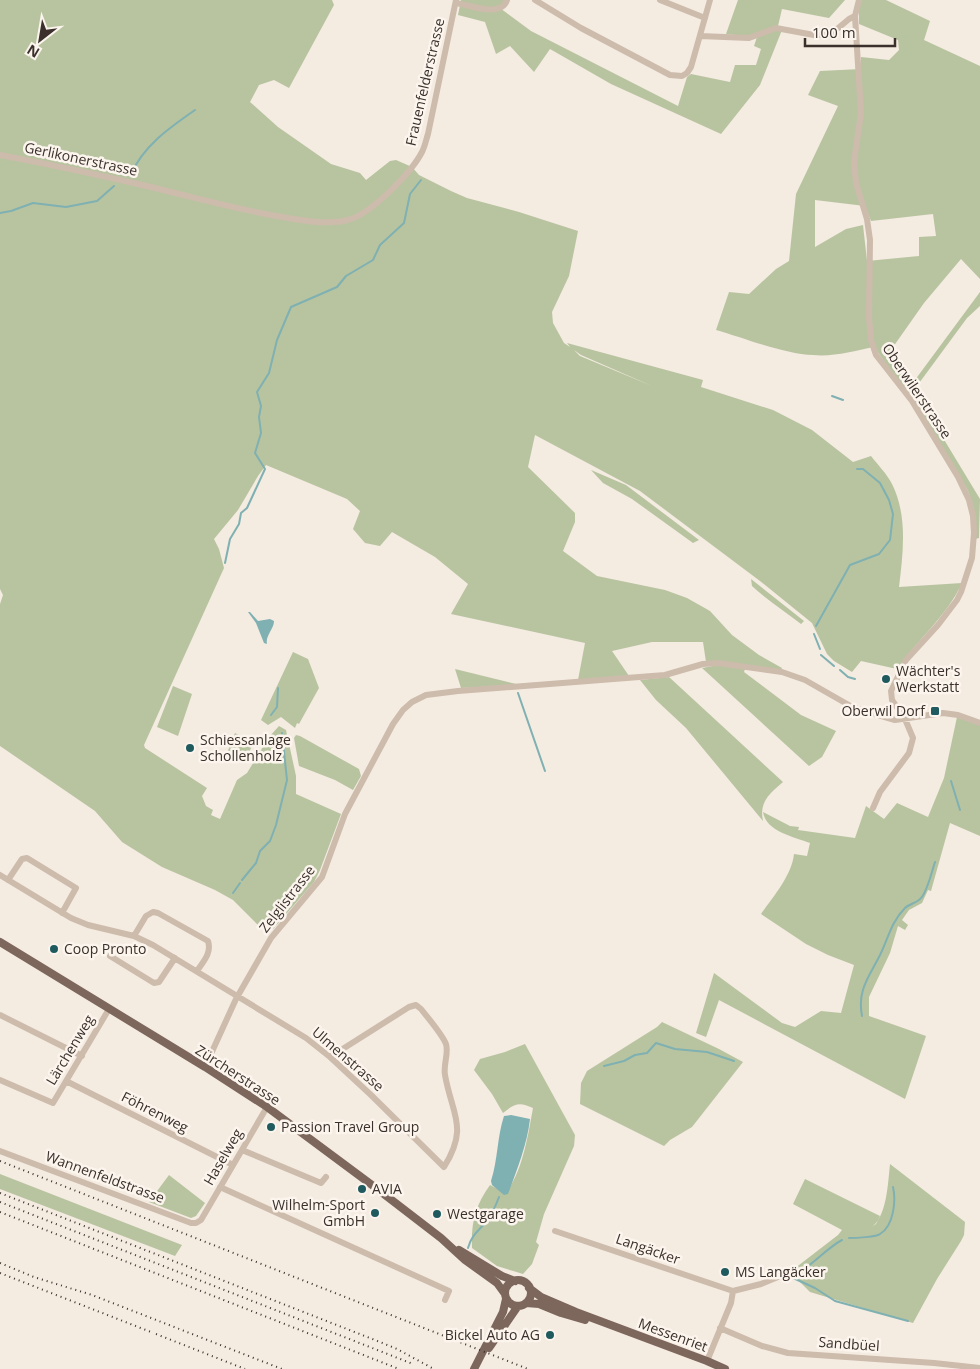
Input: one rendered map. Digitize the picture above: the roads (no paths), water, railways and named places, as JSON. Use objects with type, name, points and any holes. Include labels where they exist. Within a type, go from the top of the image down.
[{"type":"main road","name":"Zürcherstrasse","points":[[0,942],[267,1107],[376,1188],[465,1260],[497,1283],[506,1296]]},
{"type":"main road","name":"Zürcherstrasse","points":[[450,1246],[502,1276],[515,1281]]},
{"type":"main road","name":"Messenriet","points":[[515,1281],[522,1281],[541,1297],[578,1316]]},
{"type":"main road","points":[[474,1369],[503,1312],[506,1287],[515,1281]]},
{"type":"main road","points":[[480,1359],[530,1297],[529,1288]]},
{"type":"main road","name":"Messenriet","points":[[506,1296],[511,1304],[539,1304],[561,1314],[578,1316],[611,1326],[726,1369]]},
{"type":"street","points":[[456,1],[494,10],[505,4],[506,0]]},
{"type":"street","points":[[535,0],[624,52],[675,76],[687,74],[691,67],[710,0]]},
{"type":"street","points":[[660,0],[705,18]]},
{"type":"street","name":"Oberwilerstrasse","points":[[859,0],[856,16],[861,99],[854,170],[867,219],[870,240],[869,317],[871,340],[876,355],[912,401],[966,491],[971,507],[973,525],[972,558],[961,592],[938,624],[906,660],[891,689],[892,700],[905,719],[914,738],[909,753],[880,792],[873,808]]},
{"type":"street","name":"Frauenfelderstrasse","points":[[157,188],[221,206],[309,221],[335,223],[351,220],[362,214],[385,196],[412,167],[422,152],[428,134],[456,1]]},
{"type":"street","points":[[700,36],[749,38],[776,28],[814,35],[830,35],[849,19],[856,16]]},
{"type":"street","name":"Gerlikonerstrasse","points":[[0,155],[81,170],[157,188]]},
{"type":"street","name":"Zelglistrasse","points":[[205,1067],[238,996],[273,934],[322,876],[345,814],[393,724],[403,710],[412,702],[426,696],[458,691],[665,675],[703,664],[718,663],[782,672],[805,680],[854,708],[895,720],[928,715],[952,714],[980,723]]},
{"type":"street","points":[[8,880],[22,859],[27,858],[76,888],[62,913]]},
{"type":"street","name":"Ulmenstrasse","points":[[0,875],[62,913],[88,925],[134,936],[197,971],[306,1038],[330,1057],[444,1167],[453,1153],[457,1141],[457,1123],[444,1074],[447,1052],[446,1043],[421,1009],[416,1005],[409,1008],[330,1057]]},
{"type":"street","points":[[134,936],[146,916],[153,912],[163,915],[208,941],[210,950],[197,971]]},
{"type":"street","points":[[110,956],[154,983],[159,982],[175,958]]},
{"type":"street","name":"Lärchenweg","points":[[0,1080],[53,1103],[110,1009]]},
{"type":"street","points":[[0,1015],[82,1056]]},
{"type":"street","name":"Föhrenweg","points":[[66,1081],[233,1165]]},
{"type":"street","name":"Haselweg","points":[[201,1220],[267,1107]]},
{"type":"street","points":[[242,1150],[321,1183],[326,1177]]},
{"type":"street","name":"Wannenfeldstrasse","points":[[0,1151],[191,1223],[201,1220]]},
{"type":"street","points":[[220,1187],[449,1291],[445,1300]]},
{"type":"street","name":"Langäcker","points":[[555,1231],[733,1291]]},
{"type":"street","points":[[707,1361],[731,1303],[733,1291],[760,1284],[790,1272]]},
{"type":"street","name":"Sandbüel","points":[[720,1328],[762,1346],[788,1353],[953,1364],[980,1368]]},
{"type":"water","points":[[248,612],[258,621],[270,619],[274,621],[267,638],[267,644],[264,643],[256,623]]},
{"type":"water","points":[[511,1115],[530,1119],[527,1138],[518,1166],[508,1194],[504,1195],[492,1185],[491,1181],[504,1116]]},
{"type":"waterway","points":[[130,176],[135,165],[149,147],[166,131],[195,110]]},
{"type":"waterway","points":[[225,563],[230,539],[239,524],[241,513],[247,508],[265,469],[255,453],[261,433],[259,417],[261,406],[257,392],[269,373],[277,340],[291,307],[337,287],[346,276],[373,260],[380,245],[404,223],[410,194],[421,180]]},
{"type":"waterway","points":[[0,213],[33,203],[66,207],[97,201],[114,186]]},
{"type":"waterway","points":[[832,396],[843,400]]},
{"type":"waterway","points":[[816,626],[850,565],[879,554],[890,540],[893,514],[889,500],[880,483],[863,469],[857,469]]},
{"type":"waterway","points":[[814,634],[820,649]]},
{"type":"waterway","points":[[821,655],[834,666]]},
{"type":"waterway","points":[[840,670],[848,677],[855,679]]},
{"type":"waterway","points":[[271,715],[277,707],[278,688]]},
{"type":"waterway","points":[[518,693],[545,771]]},
{"type":"waterway","points":[[242,880],[256,863],[260,851],[270,841],[276,825],[287,780],[282,733]]},
{"type":"waterway","points":[[951,781],[960,810]]},
{"type":"waterway","points":[[862,1016],[861,999],[868,977],[900,913],[923,895],[935,862]]},
{"type":"waterway","points":[[233,893],[240,883]]},
{"type":"waterway","points":[[604,1066],[624,1061],[635,1055],[647,1053],[656,1043],[675,1049],[707,1052],[734,1061]]},
{"type":"waterway","points":[[849,1238],[875,1236],[885,1230],[893,1212],[893,1187]]},
{"type":"waterway","points":[[468,1248],[473,1237],[490,1217],[499,1197]]},
{"type":"waterway","points":[[801,1271],[842,1240]]},
{"type":"waterway","points":[[791,1277],[815,1288],[835,1301],[908,1321]]},
{"type":"railway","points":[[0,1161],[528,1369]]},
{"type":"railway","points":[[0,1193],[380,1342],[434,1369]]},
{"type":"railway","points":[[0,1202],[413,1364]]},
{"type":"railway","points":[[0,1212],[399,1369]]},
{"type":"railway","points":[[0,1263],[34,1277],[92,1295],[282,1369]]},
{"type":"railway","points":[[0,1273],[151,1332]]},
{"type":"railway","points":[[156,1334],[245,1369]]},
{"type":"place","name":"Wächter's Werkstatt","points":[[886,679]]},
{"type":"place","name":"Oberwil Dorf","points":[[935,711]]},
{"type":"place","name":"Schiessanlage Schollenholz","points":[[190,748]]},
{"type":"place","name":"Coop Pronto","points":[[54,949]]},
{"type":"place","name":"Passion Travel Group","points":[[271,1127]]},
{"type":"place","name":"AVIA","points":[[362,1189]]},
{"type":"place","name":"Wilhelm-Sport GmbH","points":[[375,1213]]},
{"type":"place","name":"Westgarage","points":[[437,1214]]},
{"type":"place","name":"MS Langäcker","points":[[725,1272]]},
{"type":"place","name":"Bickel Auto AG","points":[[550,1335]]}]
